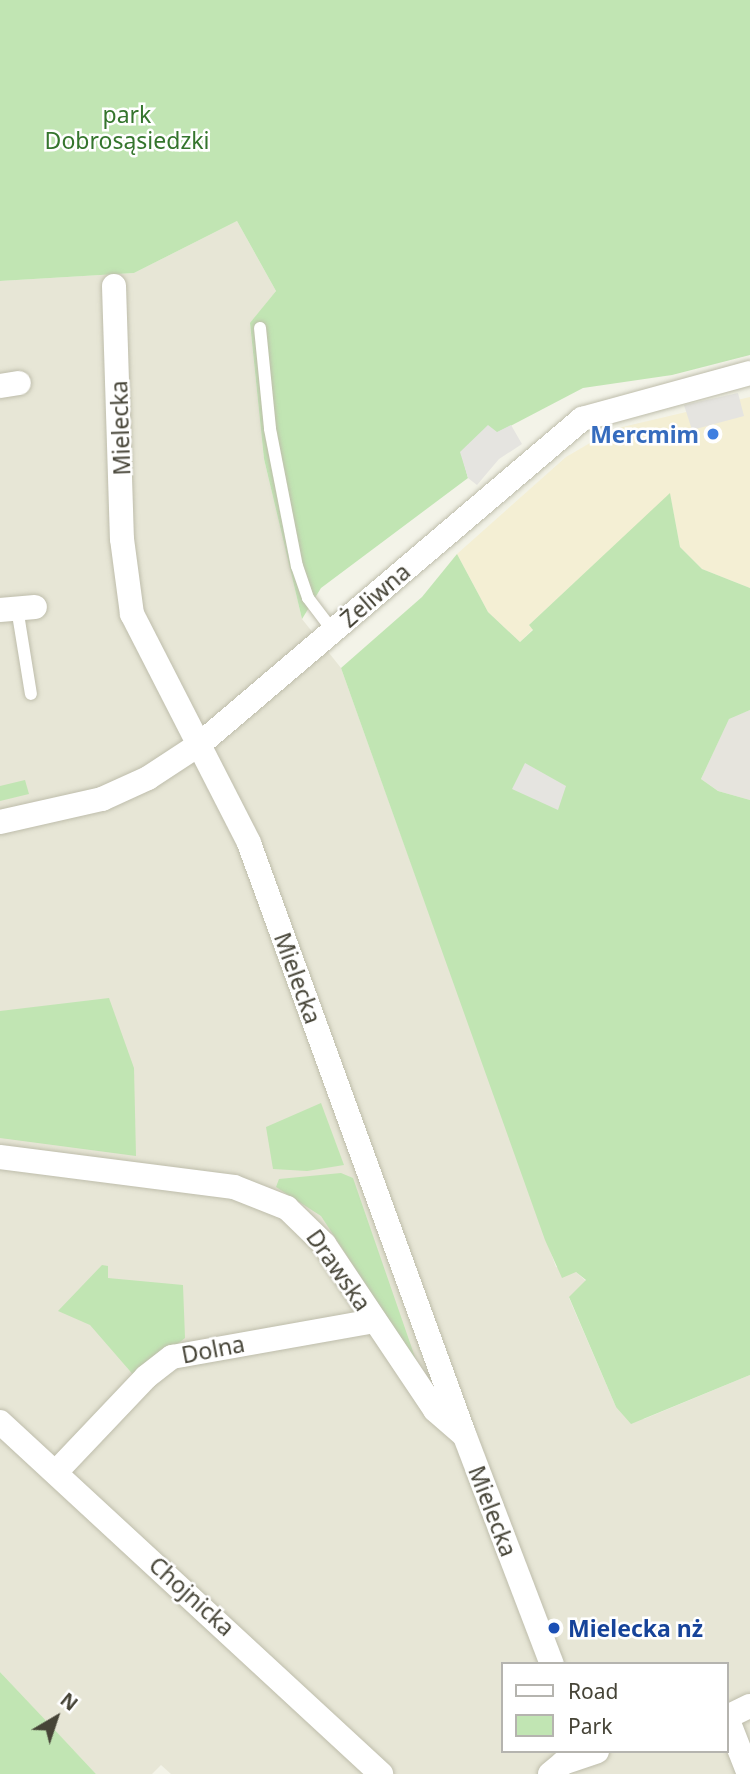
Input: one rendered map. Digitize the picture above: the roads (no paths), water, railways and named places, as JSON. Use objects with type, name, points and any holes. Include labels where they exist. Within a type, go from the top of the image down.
[{"type":"street","name":"Mielecka","points":[[114,286],[122,539],[128,598],[140,634],[200,744],[249,843],[464,1434],[551,1662]]},
{"type":"street","name":"Żeliwna","points":[[0,822],[102,799],[148,778],[200,744],[582,419],[750,373]]},
{"type":"street","name":"Drawska","points":[[0,1157],[234,1186],[272,1199],[313,1229],[435,1410],[464,1434]]},
{"type":"street","name":"Dolna","points":[[55,1472],[146,1377],[172,1357],[375,1321]]},
{"type":"street","name":"Chojnicka","points":[[0,1422],[381,1774]]},
{"type":"street","points":[[729,1716],[750,1706]]},
{"type":"street","points":[[729,1722],[749,1774]]},
{"type":"street","points":[[550,1774],[588,1753]]},
{"type":"lane","points":[[260,328],[270,429],[297,566],[309,598],[333,631]]},
{"type":"lane","points":[[18,608],[31,694]]},
{"type":"place","name":"Mercmim","points":[[713,434]]},
{"type":"place","name":"Mielecka nż","points":[[554,1628]]},
{"type":"park label","name":"park Dobrosąsiedzki","points":[[127,127]]}]
